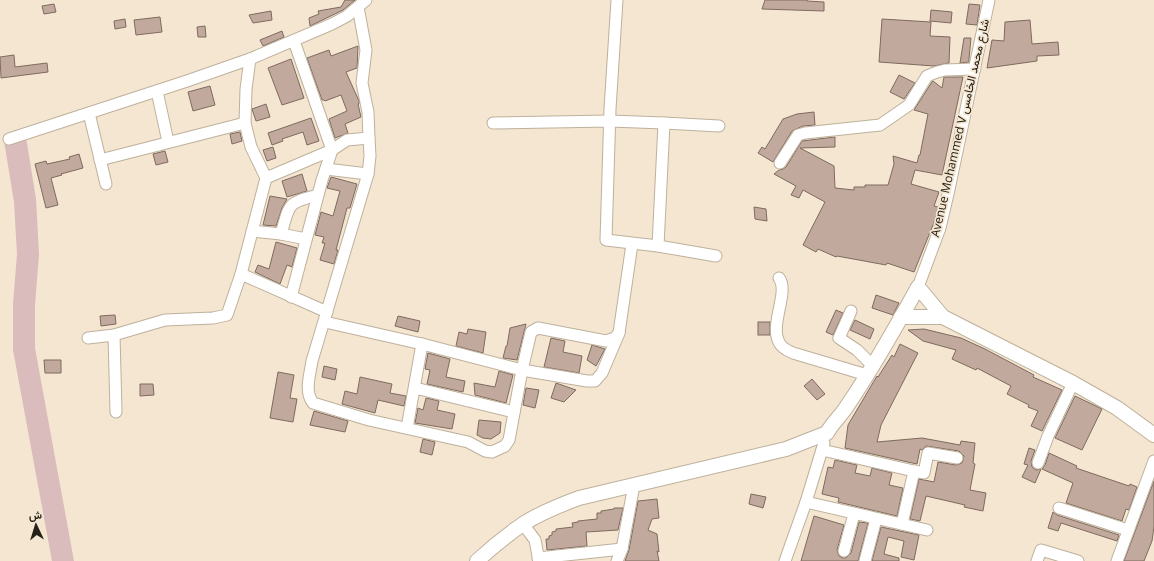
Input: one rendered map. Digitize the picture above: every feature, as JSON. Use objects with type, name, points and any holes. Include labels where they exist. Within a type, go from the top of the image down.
[{"type":"main road","points":[[477,561],[523,524],[555,507],[579,498],[786,448],[827,433],[830,426],[847,406],[870,370],[918,286],[943,317],[1073,383],[1117,408],[1154,435]]},
{"type":"main road","points":[[901,317],[943,317]]},
{"type":"street","points":[[617,0],[610,121],[606,240],[658,246],[716,256]]},
{"type":"street","name":"Avenue Mohammed V شارع محمد الخامس","points":[[918,286],[940,228],[989,0]]},
{"type":"street","points":[[9,139],[46,128],[250,59],[348,16],[362,3]]},
{"type":"street","points":[[362,3],[366,50],[362,82],[368,112],[370,156],[368,174],[312,361],[308,388],[309,399],[312,403],[369,420],[468,442],[485,451],[492,452],[505,446],[509,440],[522,370],[531,332],[538,328],[606,341],[615,338],[618,333]]},
{"type":"street","points":[[291,297],[318,195],[332,150],[294,41]]},
{"type":"street","points":[[88,338],[114,335],[165,320],[225,317],[229,313],[241,274],[266,178],[251,147],[245,123],[246,89],[250,59]]},
{"type":"street","points":[[780,164],[798,135],[805,132],[880,125],[908,105],[927,76],[945,70],[975,69]]},
{"type":"street","points":[[157,91],[168,142]]},
{"type":"street","points":[[89,113],[106,184]]},
{"type":"street","points":[[493,123],[610,121],[664,122],[719,126]]},
{"type":"street","points":[[658,246],[664,122]]},
{"type":"street","points":[[100,160],[245,123]]},
{"type":"street","points":[[266,178],[332,150],[347,140],[369,138]]},
{"type":"street","points":[[326,169],[368,174]]},
{"type":"street","points":[[281,234],[288,210],[291,205],[298,200],[318,195]]},
{"type":"street","points":[[252,231],[281,234],[306,240]]},
{"type":"street","points":[[241,274],[291,297],[326,317],[522,370],[595,381],[602,373],[618,333],[632,244]]},
{"type":"street","points":[[779,278],[782,285],[776,328],[780,345],[793,353],[870,370]]},
{"type":"street","points":[[851,311],[839,338],[857,350],[870,370]]},
{"type":"street","points":[[114,335],[116,412]]},
{"type":"street","points":[[407,428],[422,344]]},
{"type":"street","points":[[1038,463],[1048,436],[1073,383]]},
{"type":"street","points":[[415,388],[514,412]]},
{"type":"street","points":[[785,561],[806,502],[827,433]]},
{"type":"street","points":[[822,450],[924,473],[928,452],[957,458]]},
{"type":"street","points":[[1117,561],[1154,461]]},
{"type":"street","points":[[902,524],[914,470]]},
{"type":"street","points":[[617,561],[622,548],[634,485]]},
{"type":"street","points":[[806,502],[927,530]]},
{"type":"street","points":[[1059,508],[1128,530]]},
{"type":"street","points":[[844,551],[854,514]]},
{"type":"street","points":[[865,561],[876,519]]},
{"type":"street","points":[[523,524],[535,540],[538,559],[622,548]]},
{"type":"street","points":[[1037,561],[1041,550],[1078,561]]},
{"type":"shaded area","points":[[26,137],[36,199],[39,254],[35,305],[35,348],[74,561],[52,561],[13,350],[13,304],[17,254],[14,202],[4,141]]},
{"type":"building","points":[[345,0],[355,0],[343,10],[310,26],[309,18],[319,14],[318,11],[341,7]]},
{"type":"building","points":[[765,0],[807,0],[824,2],[824,11],[762,9]]},
{"type":"building","points":[[54,4],[56,12],[44,14],[42,6]]},
{"type":"building","points":[[969,4],[980,5],[977,25],[966,24]]},
{"type":"building","points":[[931,10],[952,12],[951,23],[930,21]]},
{"type":"building","points":[[271,11],[272,20],[253,23],[249,15]]},
{"type":"building","points":[[160,17],[162,32],[136,35],[134,20]]},
{"type":"building","points":[[125,19],[126,27],[115,29],[114,21]]},
{"type":"building","points":[[882,19],[931,22],[930,36],[950,37],[949,63],[934,66],[879,62]]},
{"type":"building","points":[[1030,20],[1032,44],[1058,42],[1059,55],[1037,56],[1037,61],[987,68],[992,40],[1004,41],[1005,22]]},
{"type":"building","points":[[205,26],[206,37],[198,37],[197,27]]},
{"type":"building","points":[[282,31],[284,37],[263,46],[260,40]]},
{"type":"building","points":[[964,38],[971,38],[969,62],[960,63]]},
{"type":"building","points":[[358,46],[357,68],[346,72],[359,101],[358,104],[361,117],[345,124],[348,133],[335,138],[329,119],[347,111],[341,95],[325,101],[322,100],[307,58],[329,50],[331,56]]},
{"type":"building","points":[[14,55],[15,67],[47,63],[48,72],[1,78],[0,57]]},
{"type":"building","points":[[291,59],[304,98],[282,105],[268,68]]},
{"type":"building","points":[[899,75],[915,83],[904,99],[890,92]]},
{"type":"building","points":[[944,77],[963,77],[942,175],[915,170],[911,184],[939,192],[934,206],[938,207],[935,220],[914,272],[887,263],[886,265],[836,257],[818,249],[816,252],[803,245],[825,202],[803,190],[799,198],[791,195],[796,186],[774,174],[786,167],[802,141],[835,137],[835,147],[800,148],[834,166],[835,188],[854,190],[854,187],[865,187],[865,185],[888,185],[894,164],[893,156],[917,163],[928,114],[914,110],[933,81],[942,88]]},
{"type":"building","points":[[210,86],[215,105],[193,111],[188,92]]},
{"type":"building","points":[[266,104],[270,117],[256,121],[252,109]]},
{"type":"building","points":[[814,112],[815,125],[803,126],[792,131],[773,162],[758,153],[762,147],[765,149],[783,119],[797,114]]},
{"type":"building","points":[[311,118],[319,141],[307,145],[303,132],[282,139],[283,141],[272,145],[268,133]]},
{"type":"building","points":[[240,132],[242,141],[232,144],[230,134]]},
{"type":"building","points":[[273,147],[276,158],[267,161],[263,150]]},
{"type":"building","points":[[165,151],[168,162],[156,165],[153,154]]},
{"type":"building","points":[[79,154],[83,168],[51,178],[58,205],[46,208],[35,164],[46,161],[47,164],[70,159],[69,157]]},
{"type":"building","points":[[302,174],[307,191],[287,197],[282,181]]},
{"type":"building","points":[[331,177],[357,184],[350,208],[347,208],[336,250],[338,250],[334,264],[320,260],[325,243],[322,243],[324,237],[315,235],[321,212],[333,216],[340,191],[327,188]]},
{"type":"building","points":[[270,196],[287,199],[282,208],[276,226],[263,225]]},
{"type":"building","points":[[754,207],[766,209],[767,221],[755,219]]},
{"type":"building","points":[[276,242],[297,248],[292,267],[287,265],[280,284],[255,272],[258,265],[269,269]]},
{"type":"building","points":[[876,295],[899,303],[893,315],[872,308]]},
{"type":"building","points":[[836,310],[843,313],[833,335],[826,332]]},
{"type":"building","points":[[115,315],[116,324],[101,326],[100,316]]},
{"type":"building","points":[[398,316],[420,321],[418,332],[395,326]]},
{"type":"building","points":[[855,320],[874,329],[870,339],[850,330]]},
{"type":"building","points":[[758,322],[770,322],[770,335],[758,335]]},
{"type":"building","points":[[526,324],[517,360],[503,358],[510,328]]},
{"type":"building","points":[[468,329],[486,332],[483,353],[456,346],[459,332],[467,334]]},
{"type":"building","points":[[924,329],[961,338],[1034,375],[1033,377],[1062,390],[1042,431],[1031,426],[1038,411],[1028,407],[1029,405],[1007,394],[1011,386],[977,368],[976,370],[952,359],[956,350],[923,341],[908,330]]},
{"type":"building","points":[[551,338],[565,341],[563,352],[582,356],[579,373],[544,367]]},
{"type":"building","points":[[900,344],[918,353],[881,425],[877,442],[922,438],[960,445],[961,441],[975,443],[973,463],[975,464],[970,490],[986,493],[983,511],[964,507],[965,505],[926,496],[920,521],[910,519],[919,479],[934,482],[938,462],[956,465],[962,463],[964,456],[959,451],[926,446],[922,450],[920,449],[917,464],[845,448],[848,425],[877,376],[878,377],[892,355],[894,357]]},
{"type":"building","points":[[592,345],[605,349],[596,366],[587,360]]},
{"type":"building","points":[[428,353],[450,359],[446,377],[465,381],[463,392],[427,384],[430,370],[425,369]]},
{"type":"building","points":[[44,360],[61,360],[61,373],[45,373]]},
{"type":"building","points":[[324,366],[337,369],[335,380],[322,377]]},
{"type":"building","points":[[499,371],[513,375],[506,403],[475,395],[474,383],[495,387]]},
{"type":"building","points":[[278,372],[294,375],[290,398],[297,399],[293,422],[270,418]]},
{"type":"building","points":[[360,377],[392,384],[390,393],[406,396],[404,406],[378,400],[375,413],[342,404],[345,391],[357,394]]},
{"type":"building","points":[[812,379],[825,394],[817,400],[804,386]]},
{"type":"building","points":[[556,383],[576,390],[564,402],[551,398]]},
{"type":"building","points":[[140,384],[153,384],[154,395],[140,396]]},
{"type":"building","points":[[526,388],[539,390],[535,408],[523,405]]},
{"type":"building","points":[[1075,396],[1102,409],[1082,450],[1055,438]]},
{"type":"building","points":[[426,398],[439,401],[437,410],[455,414],[452,429],[415,423],[418,408],[423,410]]},
{"type":"building","points":[[314,411],[348,421],[345,432],[310,425]]},
{"type":"building","points":[[479,420],[501,422],[500,433],[491,439],[483,438],[477,435]]},
{"type":"building","points":[[423,439],[435,442],[432,455],[420,452]]},
{"type":"building","points":[[1029,448],[1035,450],[1031,461],[1032,467],[1036,470],[1041,469],[1035,483],[1022,477],[1028,465],[1024,464]]},
{"type":"building","points":[[1049,453],[1077,466],[1076,468],[1129,486],[1130,484],[1137,487],[1129,510],[1126,509],[1122,521],[1066,503],[1073,483],[1042,469]]},
{"type":"building","points":[[835,460],[857,465],[855,473],[870,476],[872,468],[892,473],[889,485],[903,488],[897,516],[838,502],[839,498],[822,494],[828,467],[833,468]]},
{"type":"building","points":[[1154,481],[1154,527],[1152,541],[1144,561],[1124,561]]},
{"type":"building","points":[[751,494],[766,497],[763,508],[749,504]]},
{"type":"building","points":[[657,499],[659,518],[652,519],[648,530],[657,534],[659,552],[657,551],[659,561],[625,561],[629,550],[638,501]]},
{"type":"building","points":[[614,508],[623,508],[618,530],[586,532],[587,546],[547,550],[546,539],[549,539],[549,536],[552,535],[552,532],[556,531],[556,529],[573,527],[572,523],[578,521],[597,519],[597,513]]},
{"type":"building","points":[[1053,512],[1057,515],[1119,535],[1117,541],[1061,523],[1058,531],[1048,528]]},
{"type":"building","points":[[814,516],[844,525],[837,550],[839,556],[843,558],[846,558],[851,553],[859,522],[868,523],[858,561],[801,561]]},
{"type":"building","points":[[881,527],[919,535],[914,560],[901,557],[904,541],[888,537],[884,554],[899,558],[899,561],[872,561]]}]
